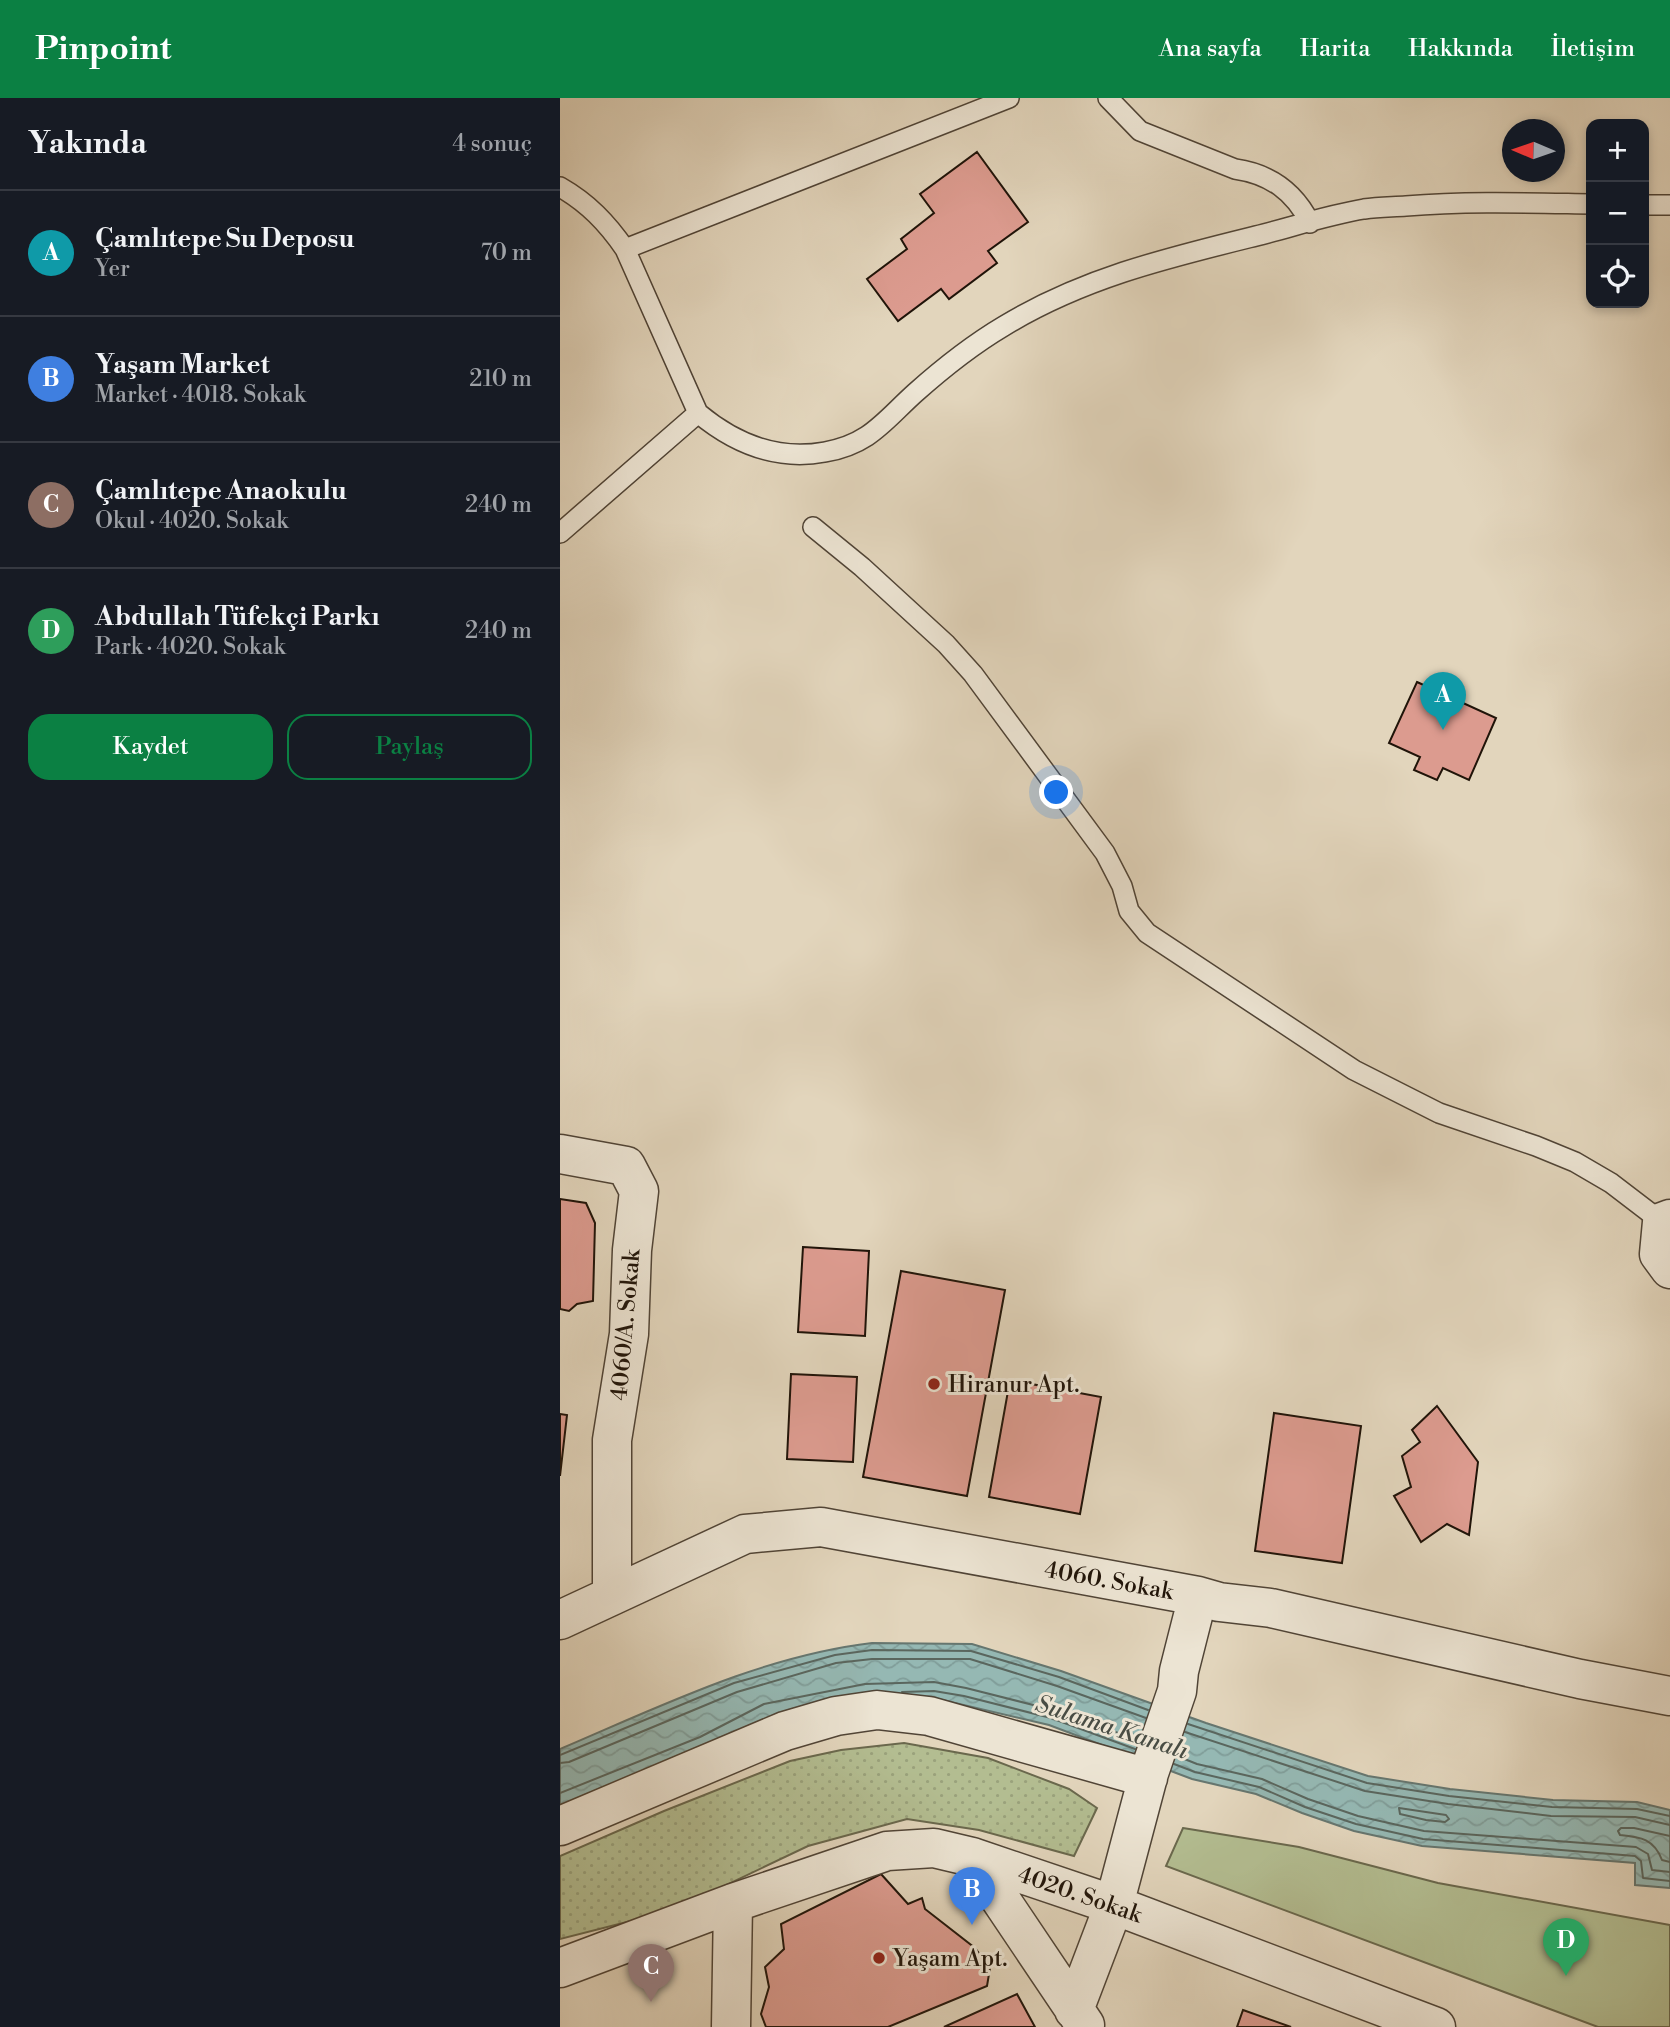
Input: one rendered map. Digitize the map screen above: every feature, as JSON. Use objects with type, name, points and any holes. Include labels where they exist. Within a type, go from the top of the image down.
[{"type":"street","name":"4060/A. Sokak","points":[[560,1154],[626,1166],[639,1191],[632,1250],[629,1335],[612,1440],[612,1595]]},
{"type":"street","points":[[1666,1220],[1659,1254],[1670,1269]]},
{"type":"street","name":"4060. Sokak","points":[[560,1620],[745,1534],[821,1527],[1219,1602],[1271,1608],[1580,1679],[1670,1696]]},
{"type":"street","points":[[1080,2019],[1148,1776],[1177,1691],[1179,1671],[1198,1596]]},
{"type":"street","points":[[560,1826],[785,1731],[836,1716],[877,1710],[929,1716],[1148,1776]]},
{"type":"street","name":"4020. Sokak","points":[[560,1968],[733,1903],[887,1851],[934,1848],[972,1857],[1114,1905],[1436,2027]]},
{"type":"street","points":[[972,1857],[1080,2019]]},
{"type":"street","points":[[731,2027],[733,1903]]},
{"type":"lane","points":[[625,248],[1009,98]]},
{"type":"lane","points":[[1108,98],[1140,131],[1235,169],[1252,171],[1282,186],[1294,197],[1310,223]]},
{"type":"lane","points":[[560,187],[593,210],[625,248],[698,412],[719,430],[743,443],[769,452],[796,455],[851,445],[876,432],[957,358],[1003,327],[1046,302],[1138,265],[1364,209],[1455,202],[1586,204]]},
{"type":"lane","points":[[1649,205],[1670,205]]},
{"type":"lane","points":[[560,533],[698,412]]},
{"type":"lane","points":[[813,527],[862,567],[973,674],[1105,853],[1122,887],[1129,911],[1147,933],[1354,1070],[1440,1113],[1575,1162],[1666,1220]]},
{"type":"green space","points":[[904,1743],[988,1758],[1069,1789],[1097,1808],[1074,1856],[979,1830],[907,1819],[808,1846],[674,1910],[560,1939],[560,1856],[790,1761],[841,1750]]},
{"type":"green space","points":[[1183,1828],[1299,1847],[1438,1883],[1670,1925],[1670,2027],[1598,2027],[1166,1866]]},
{"type":"water","name":"Sulama Kanalı","points":[[872,1643],[972,1644],[1061,1671],[1206,1723],[1368,1776],[1450,1789],[1553,1800],[1637,1802],[1670,1810],[1670,1888],[1635,1885],[1635,1863],[1422,1846],[1354,1831],[1256,1794],[1192,1779],[1049,1725],[934,1698],[560,1810],[560,1749],[674,1700],[752,1671],[791,1659]]},
{"type":"building","points":[[977,152],[1028,222],[988,251],[997,263],[949,299],[941,289],[898,321],[867,279],[907,249],[901,239],[934,213],[920,194]]},
{"type":"building","points":[[1417,682],[1496,718],[1469,780],[1443,768],[1437,780],[1414,770],[1420,757],[1389,743]]},
{"type":"building","points":[[560,1199],[586,1203],[595,1223],[593,1301],[577,1304],[569,1311],[560,1309]]},
{"type":"building","points":[[803,1247],[869,1251],[865,1336],[798,1332]]},
{"type":"building","name":"Hiranur Apt.","points":[[901,1271],[1005,1290],[967,1496],[863,1477]]},
{"type":"building","points":[[791,1374],[857,1377],[853,1462],[787,1459]]},
{"type":"building","points":[[1010,1380],[1101,1397],[1080,1514],[989,1497]]},
{"type":"building","points":[[1437,1406],[1478,1462],[1469,1535],[1447,1524],[1421,1542],[1394,1496],[1411,1487],[1402,1456],[1420,1442],[1412,1430]]},
{"type":"building","points":[[1274,1413],[1361,1426],[1342,1563],[1255,1551]]},
{"type":"building","points":[[560,1414],[567,1415],[560,1476]]},
{"type":"building","name":"Yaşam Apt.","points":[[881,1874],[908,1904],[922,1898],[925,1909],[975,1948],[990,1968],[987,1986],[888,2027],[766,2027],[761,2014],[769,1987],[765,1967],[784,1949],[781,1924]]},
{"type":"building","points":[[1017,1994],[1035,2027],[944,2027]]},
{"type":"building","points":[[1243,2010],[1291,2027],[1237,2027]]},
{"type":"place","name":"Çamlıtepe Su Deposu","points":[[1443,730]]},
{"type":"place","name":"Hiranur Apt.","points":[[934,1384]]},
{"type":"place","name":"Yaşam Market","points":[[972,1925]]},
{"type":"place","name":"Yaşam Apt.","points":[[879,1958]]},
{"type":"place","name":"Abdullah Tüfekçi Parkı","points":[[1566,1976]]},
{"type":"place","name":"Çamlıtepe Anaokulu","points":[[651,2002]]}]
